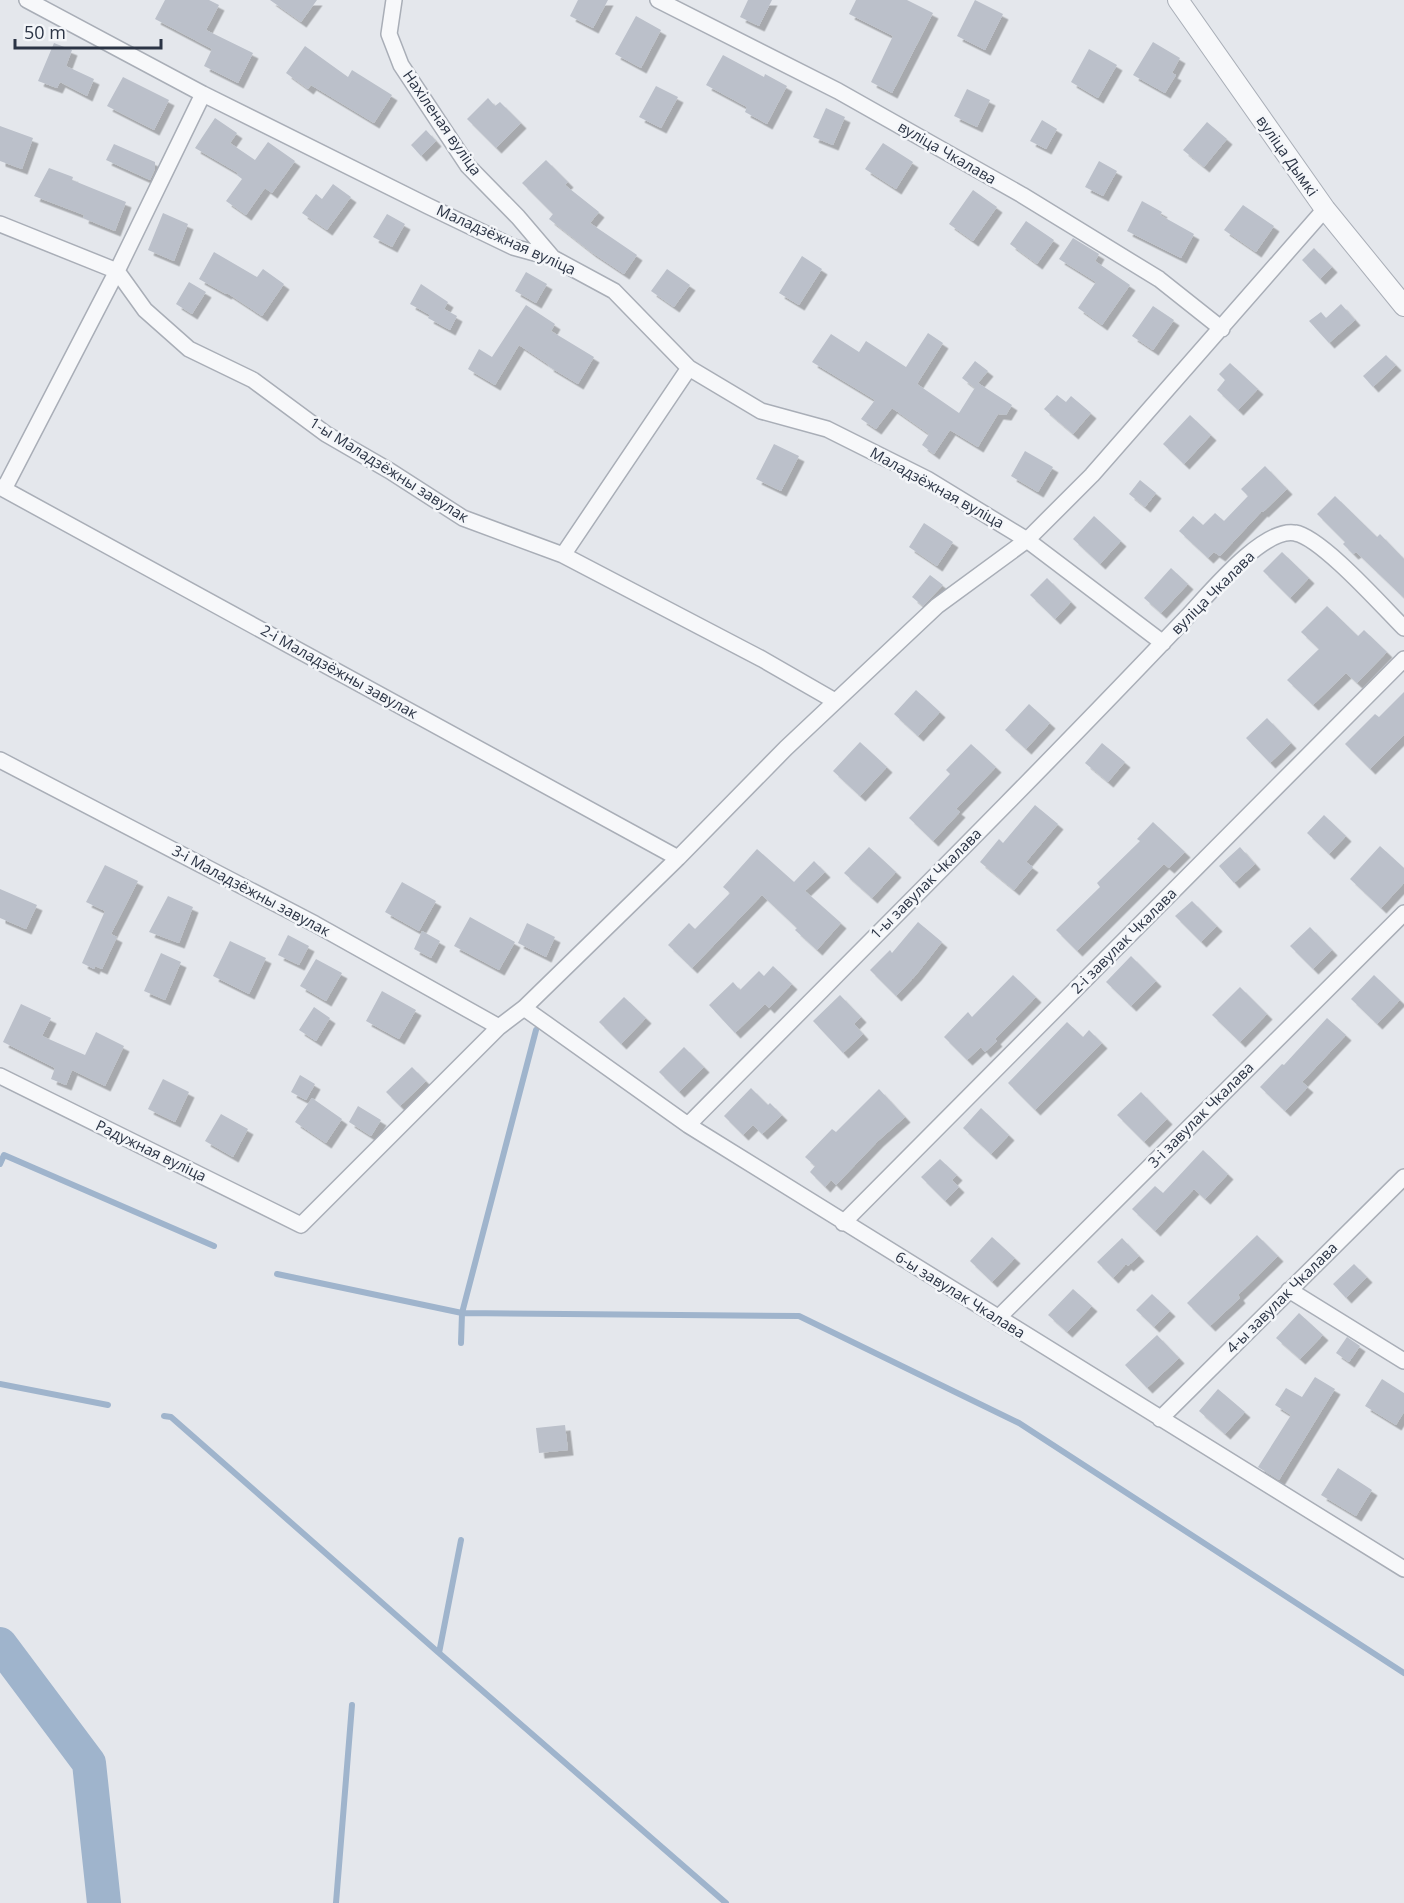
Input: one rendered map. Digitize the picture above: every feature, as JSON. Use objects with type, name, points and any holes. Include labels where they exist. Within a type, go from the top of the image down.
[{"type":"street","name":"Маладзёжная вуліца","points":[[27,0],[203,94],[513,247],[553,258],[614,291],[688,368],[761,411],[827,429],[907,469],[1027,540],[1163,643]]},
{"type":"street","name":"Нахіленая вуліца","points":[[394,0],[389,33],[401,65],[468,166],[518,217],[553,258]]},
{"type":"street","name":"вуліца Чкалава","points":[[658,0],[838,91],[1022,195],[1159,279],[1222,329]]},
{"type":"street","name":"вуліца Дымкі","points":[[1178,0],[1325,209],[1404,306]]},
{"type":"street","points":[[2,488],[117,271],[203,94]]},
{"type":"street","points":[[500,1027],[524,1008],[678,858],[786,748],[937,606],[1027,540],[1092,475],[1325,209]]},
{"type":"street","points":[[0,224],[117,271]]},
{"type":"street","name":"1-ы Маладзёжны завулак","points":[[117,271],[145,310],[189,349],[253,380],[326,434],[390,471],[463,518],[563,555],[762,659],[835,701]]},
{"type":"street","points":[[563,555],[688,368]]},
{"type":"street","name":"2-і Маладзёжны завулак","points":[[2,488],[678,858]]},
{"type":"street","name":"вуліца Чкалава","points":[[1163,643],[1246,556],[1276,536],[1295,533],[1319,544],[1404,628]]},
{"type":"street","name":"1-ы завулак Чкалава","points":[[688,1125],[1163,643]]},
{"type":"street","name":"2-і завулак Чкалава","points":[[843,1223],[1404,658]]},
{"type":"street","name":"3-і Маладзёжны завулак","points":[[0,760],[315,924],[500,1027]]},
{"type":"street","name":"3-і завулак Чкалава","points":[[998,1318],[1404,913]]},
{"type":"street","name":"6-ы завулак Чкалава","points":[[524,1008],[688,1125],[1404,1569]]},
{"type":"street","name":"Радужная вуліца","points":[[0,1076],[301,1225],[500,1027]]},
{"type":"street","name":"4-ы завулак Чкалава","points":[[1160,1419],[1404,1178]]},
{"type":"street","points":[[1289,1290],[1404,1361]]},
{"type":"building","points":[[165,0],[209,0],[219,5],[206,30],[253,53],[238,83],[204,66],[212,49],[155,19]]},
{"type":"building","points":[[270,0],[317,0],[301,22]]},
{"type":"building","points":[[578,0],[608,0],[593,28],[570,16]]},
{"type":"building","points":[[748,0],[772,0],[759,26],[740,17]]},
{"type":"building","points":[[856,0],[907,0],[933,13],[892,93],[871,82],[893,36],[849,14]]},
{"type":"building","points":[[975,0],[1003,14],[985,50],[957,36]]},
{"type":"building","points":[[636,16],[661,30],[641,68],[615,54]]},
{"type":"building","points":[[1153,42],[1180,58],[1172,73],[1176,75],[1165,93],[1133,75]]},
{"type":"building","points":[[54,43],[72,50],[66,66],[94,79],[87,96],[60,82],[57,88],[38,81]]},
{"type":"building","points":[[305,46],[348,77],[352,70],[392,95],[374,123],[311,85],[308,89],[286,73]]},
{"type":"building","points":[[1089,49],[1117,65],[1098,98],[1071,82]]},
{"type":"building","points":[[723,55],[764,77],[765,74],[787,86],[767,124],[745,112],[747,107],[706,85]]},
{"type":"building","points":[[123,77],[169,100],[154,130],[107,106]]},
{"type":"building","points":[[656,86],[678,97],[661,128],[639,117]]},
{"type":"building","points":[[967,89],[990,100],[977,127],[954,116]]},
{"type":"building","points":[[488,98],[495,106],[500,102],[521,123],[496,148],[467,119]]},
{"type":"building","points":[[826,108],[845,117],[833,145],[813,137]]},
{"type":"building","points":[[215,118],[237,133],[230,143],[255,160],[268,142],[295,161],[272,193],[265,188],[246,215],[226,201],[242,179],[237,175],[238,173],[195,148]]},
{"type":"building","points":[[1042,120],[1057,129],[1046,149],[1030,141]]},
{"type":"building","points":[[1207,122],[1227,139],[1204,167],[1183,150]]},
{"type":"building","points":[[0,126],[33,138],[22,169],[0,161]]},
{"type":"building","points":[[426,130],[436,141],[421,156],[411,145]]},
{"type":"building","points":[[883,143],[913,162],[896,189],[865,169]]},
{"type":"building","points":[[114,144],[155,162],[155,169],[150,180],[106,160]]},
{"type":"building","points":[[546,160],[568,182],[565,185],[599,212],[590,223],[637,255],[624,274],[549,219],[553,214],[522,183]]},
{"type":"building","points":[[1099,161],[1117,171],[1103,196],[1085,187]]},
{"type":"building","points":[[49,168],[126,202],[115,231],[83,218],[84,215],[34,196]]},
{"type":"building","points":[[333,184],[351,197],[327,230],[302,213],[316,194],[322,199]]},
{"type":"building","points":[[973,190],[997,207],[973,241],[949,224]]},
{"type":"building","points":[[1142,201],[1162,212],[1160,215],[1194,234],[1181,258],[1127,231]]},
{"type":"building","points":[[1243,205],[1274,226],[1256,252],[1224,230]]},
{"type":"building","points":[[163,213],[188,224],[174,261],[148,250]]},
{"type":"building","points":[[387,214],[405,224],[392,247],[373,237]]},
{"type":"building","points":[[1026,221],[1054,240],[1037,264],[1010,244]]},
{"type":"building","points":[[1073,238],[1099,254],[1095,261],[1130,285],[1102,325],[1078,308],[1096,282],[1059,259]]},
{"type":"building","points":[[1314,248],[1332,267],[1320,279],[1302,260]]},
{"type":"building","points":[[214,252],[257,277],[263,269],[284,284],[262,316],[227,293],[199,279]]},
{"type":"building","points":[[802,256],[822,269],[799,305],[779,293]]},
{"type":"building","points":[[667,269],[690,285],[674,307],[651,291]]},
{"type":"building","points":[[526,272],[547,284],[536,303],[515,291]]},
{"type":"building","points":[[189,282],[206,292],[192,314],[176,304]]},
{"type":"building","points":[[421,284],[448,302],[444,309],[457,316],[450,330],[428,318],[430,315],[410,304]]},
{"type":"building","points":[[1341,304],[1355,320],[1329,343],[1309,321],[1321,312],[1326,318]]},
{"type":"building","points":[[526,305],[555,324],[551,331],[594,357],[578,384],[519,345],[495,385],[468,369],[479,349],[492,357]]},
{"type":"building","points":[[1153,306],[1174,320],[1153,350],[1132,336]]},
{"type":"building","points":[[928,333],[943,343],[917,384],[959,413],[975,388],[962,378],[975,361],[988,371],[978,383],[1012,405],[1006,415],[998,414],[978,447],[950,430],[934,454],[922,445],[929,434],[892,408],[876,429],[861,419],[875,400],[812,362],[831,334],[859,352],[866,341],[906,367]]},
{"type":"building","points":[[1386,355],[1396,365],[1373,387],[1363,376]]},
{"type":"building","points":[[1230,363],[1258,389],[1238,410],[1217,390],[1225,380],[1219,374]]},
{"type":"building","points":[[1057,395],[1066,402],[1071,396],[1091,413],[1073,434],[1044,409]]},
{"type":"building","points":[[1190,415],[1211,435],[1184,464],[1163,444]]},
{"type":"building","points":[[774,444],[799,456],[781,491],[756,479]]},
{"type":"building","points":[[1025,451],[1053,467],[1038,492],[1011,476]]},
{"type":"building","points":[[1265,466],[1287,489],[1262,511],[1220,556],[1214,552],[1208,558],[1179,531],[1193,516],[1203,525],[1215,513],[1224,521],[1248,496],[1241,489]]},
{"type":"building","points":[[1140,480],[1156,493],[1145,507],[1129,494]]},
{"type":"building","points":[[1335,496],[1377,537],[1380,534],[1404,559],[1404,598],[1356,552],[1353,554],[1343,544],[1345,542],[1317,514]]},
{"type":"building","points":[[1094,516],[1121,541],[1100,564],[1073,539]]},
{"type":"building","points":[[924,523],[953,542],[937,566],[909,547]]},
{"type":"building","points":[[1282,552],[1309,578],[1290,598],[1263,571]]},
{"type":"building","points":[[1171,568],[1188,584],[1161,613],[1144,598]]},
{"type":"building","points":[[930,575],[943,585],[923,606],[912,597]]},
{"type":"building","points":[[1047,578],[1071,602],[1055,619],[1030,595]]},
{"type":"building","points":[[1327,606],[1358,636],[1364,630],[1387,652],[1357,683],[1346,673],[1313,705],[1287,680],[1319,649],[1301,632]]},
{"type":"building","points":[[916,690],[940,712],[918,736],[894,714]]},
{"type":"building","points":[[1404,692],[1404,735],[1370,769],[1345,744],[1375,714],[1379,717]]},
{"type":"building","points":[[1029,704],[1050,723],[1026,749],[1005,730]]},
{"type":"building","points":[[1267,718],[1291,743],[1270,763],[1246,738]]},
{"type":"building","points":[[860,742],[887,767],[860,796],[833,771]]},
{"type":"building","points":[[1102,743],[1125,762],[1108,782],[1085,763]]},
{"type":"building","points":[[971,744],[996,767],[956,809],[960,812],[933,841],[909,818],[950,774],[946,770]]},
{"type":"building","points":[[1035,805],[1058,824],[1026,862],[1033,867],[1014,890],[980,862],[999,839],[1003,843]]},
{"type":"building","points":[[1324,815],[1346,836],[1329,854],[1307,833]]},
{"type":"building","points":[[1153,822],[1185,852],[1169,868],[1164,864],[1077,951],[1056,930],[1100,887],[1097,883],[1140,841],[1137,839]]},
{"type":"building","points":[[1380,846],[1404,868],[1404,883],[1381,908],[1350,879]]},
{"type":"building","points":[[869,847],[896,872],[872,898],[844,873]]},
{"type":"building","points":[[1240,847],[1255,864],[1234,883],[1219,866]]},
{"type":"building","points":[[757,849],[794,882],[814,861],[825,872],[805,891],[841,923],[817,950],[762,895],[692,968],[668,945],[689,923],[695,929],[730,893],[723,887]]},
{"type":"building","points":[[105,865],[138,881],[111,934],[117,937],[102,969],[95,966],[94,969],[82,963],[105,911],[86,902]]},
{"type":"building","points":[[402,882],[436,901],[419,931],[385,912]]},
{"type":"building","points":[[0,889],[37,905],[26,929],[0,918]]},
{"type":"building","points":[[168,896],[193,907],[179,943],[149,932]]},
{"type":"building","points":[[1192,901],[1217,926],[1201,942],[1175,916]]},
{"type":"building","points":[[470,917],[515,942],[499,970],[454,946]]},
{"type":"building","points":[[918,922],[942,942],[896,996],[870,970],[890,950],[892,953]]},
{"type":"building","points":[[527,923],[555,937],[546,957],[518,943]]},
{"type":"building","points":[[1310,927],[1332,950],[1313,969],[1290,946]]},
{"type":"building","points":[[422,931],[440,941],[431,958],[414,949]]},
{"type":"building","points":[[288,935],[309,946],[299,965],[278,955]]},
{"type":"building","points":[[230,941],[266,958],[249,994],[213,976]]},
{"type":"building","points":[[161,953],[181,962],[165,1000],[144,991]]},
{"type":"building","points":[[1131,956],[1156,981],[1131,1006],[1106,982]]},
{"type":"building","points":[[316,959],[342,973],[326,1001],[300,986]]},
{"type":"building","points":[[773,966],[792,984],[769,1008],[765,1004],[735,1033],[709,1005],[733,982],[740,990],[759,971],[764,976]]},
{"type":"building","points":[[1013,975],[1036,997],[985,1052],[981,1047],[967,1060],[944,1037],[968,1012],[972,1017]]},
{"type":"building","points":[[1374,975],[1400,1000],[1377,1024],[1351,999]]},
{"type":"building","points":[[1240,987],[1267,1014],[1240,1042],[1212,1015]]},
{"type":"building","points":[[382,991],[416,1010],[399,1039],[366,1021]]},
{"type":"building","points":[[840,995],[861,1017],[854,1024],[863,1034],[843,1053],[813,1021]]},
{"type":"building","points":[[624,997],[646,1018],[621,1044],[599,1022]]},
{"type":"building","points":[[21,1004],[51,1018],[42,1036],[85,1055],[96,1032],[124,1046],[105,1086],[72,1070],[66,1085],[51,1079],[55,1068],[3,1042]]},
{"type":"building","points":[[314,1007],[330,1018],[316,1041],[299,1030]]},
{"type":"building","points":[[1327,1018],[1346,1035],[1302,1082],[1308,1087],[1285,1111],[1260,1087],[1282,1064],[1284,1065]]},
{"type":"building","points":[[1067,1022],[1083,1037],[1089,1030],[1102,1043],[1035,1110],[1008,1083]]},
{"type":"building","points":[[684,1047],[704,1067],[679,1092],[659,1072]]},
{"type":"building","points":[[412,1067],[426,1081],[400,1106],[386,1092]]},
{"type":"building","points":[[300,1075],[315,1084],[306,1100],[291,1092]]},
{"type":"building","points":[[163,1079],[189,1092],[175,1122],[148,1109]]},
{"type":"building","points":[[751,1088],[782,1115],[762,1134],[753,1125],[743,1135],[724,1116]]},
{"type":"building","points":[[879,1089],[905,1117],[878,1141],[836,1185],[831,1180],[825,1187],[810,1172],[815,1166],[805,1157],[832,1129],[836,1132]]},
{"type":"building","points":[[1141,1092],[1167,1119],[1144,1142],[1117,1115]]},
{"type":"building","points":[[312,1098],[342,1119],[326,1143],[295,1122]]},
{"type":"building","points":[[358,1106],[381,1120],[371,1136],[349,1122]]},
{"type":"building","points":[[981,1108],[1009,1135],[991,1154],[963,1128]]},
{"type":"building","points":[[221,1114],[248,1129],[233,1157],[205,1141]]},
{"type":"building","points":[[1203,1150],[1228,1174],[1205,1199],[1194,1189],[1155,1231],[1132,1209],[1155,1186],[1163,1193]]},
{"type":"building","points":[[940,1159],[957,1175],[952,1180],[959,1187],[945,1201],[921,1177]]},
{"type":"building","points":[[1257,1235],[1278,1256],[1238,1295],[1240,1298],[1210,1326],[1187,1303]]},
{"type":"building","points":[[992,1237],[1015,1258],[992,1282],[970,1261]]},
{"type":"building","points":[[1122,1238],[1139,1256],[1128,1266],[1126,1264],[1113,1278],[1097,1262]]},
{"type":"building","points":[[1354,1264],[1367,1277],[1346,1298],[1333,1284]]},
{"type":"building","points":[[1073,1289],[1092,1306],[1067,1332],[1048,1315]]},
{"type":"building","points":[[1152,1294],[1170,1311],[1154,1327],[1136,1310]]},
{"type":"building","points":[[1299,1313],[1323,1335],[1300,1359],[1276,1338]]},
{"type":"building","points":[[1157,1335],[1179,1358],[1147,1388],[1125,1365]]},
{"type":"building","points":[[1347,1337],[1360,1346],[1349,1362],[1336,1353]]},
{"type":"building","points":[[1315,1377],[1335,1389],[1279,1480],[1258,1467],[1291,1415],[1275,1405],[1286,1388],[1302,1397]]},
{"type":"building","points":[[1382,1379],[1404,1393],[1404,1412],[1396,1425],[1365,1406]]},
{"type":"building","points":[[1218,1389],[1245,1412],[1225,1434],[1199,1411]]},
{"type":"building","points":[[565,1425],[568,1450],[539,1453],[536,1428]]},
{"type":"building","points":[[1338,1468],[1372,1490],[1356,1516],[1321,1495]]},
{"type":"waterway","points":[[536,1030],[462,1313],[799,1316],[1019,1423],[1404,1673]]},
{"type":"waterway","points":[[0,1164],[4,1155],[214,1246]]},
{"type":"waterway","points":[[277,1274],[462,1313],[461,1343]]},
{"type":"waterway","points":[[0,1384],[108,1405]]},
{"type":"waterway","points":[[164,1416],[171,1417],[439,1653],[461,1540]]},
{"type":"waterway","points":[[0,1644],[89,1763],[104,1903]]},
{"type":"waterway","points":[[439,1653],[726,1903]]},
{"type":"waterway","points":[[336,1903],[352,1705]]}]
